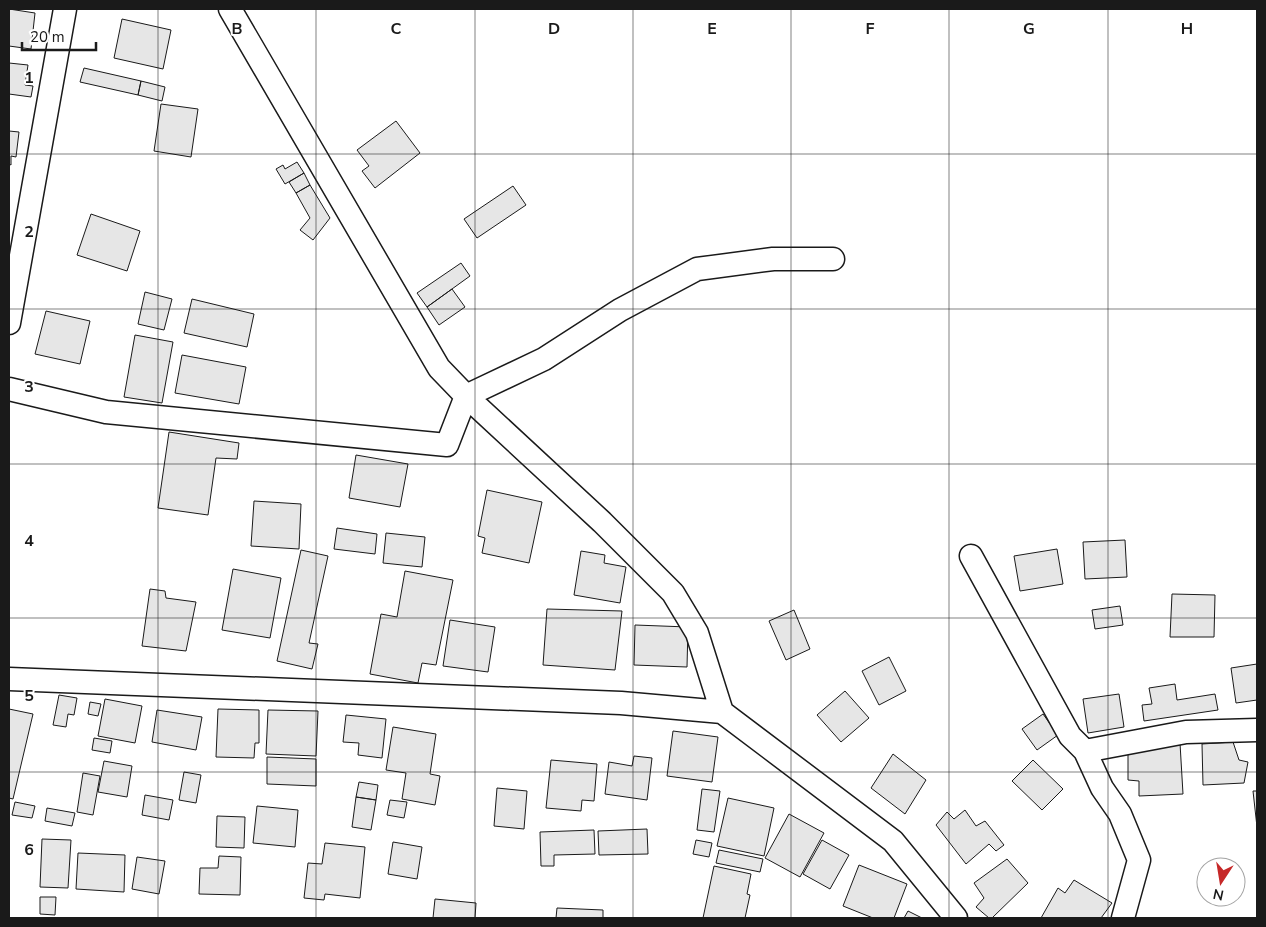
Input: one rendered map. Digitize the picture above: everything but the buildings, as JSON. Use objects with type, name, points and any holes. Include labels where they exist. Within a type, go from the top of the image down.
[{"type":"street","points":[[9,320],[65,9]]},
{"type":"street","points":[[230,9],[438,368],[602,522],[673,593],[697,633],[722,712]]},
{"type":"street","points":[[9,389],[106,412],[447,445],[466,396],[544,359],[620,310],[697,269],[773,259],[833,259]]},
{"type":"street","points":[[971,556],[1070,736],[1085,752],[1102,788],[1120,814],[1139,860],[1123,918]]},
{"type":"street","points":[[9,679],[621,703],[722,712],[893,841],[956,918]]},
{"type":"street","points":[[1085,752],[1186,732],[1257,730]]}]
